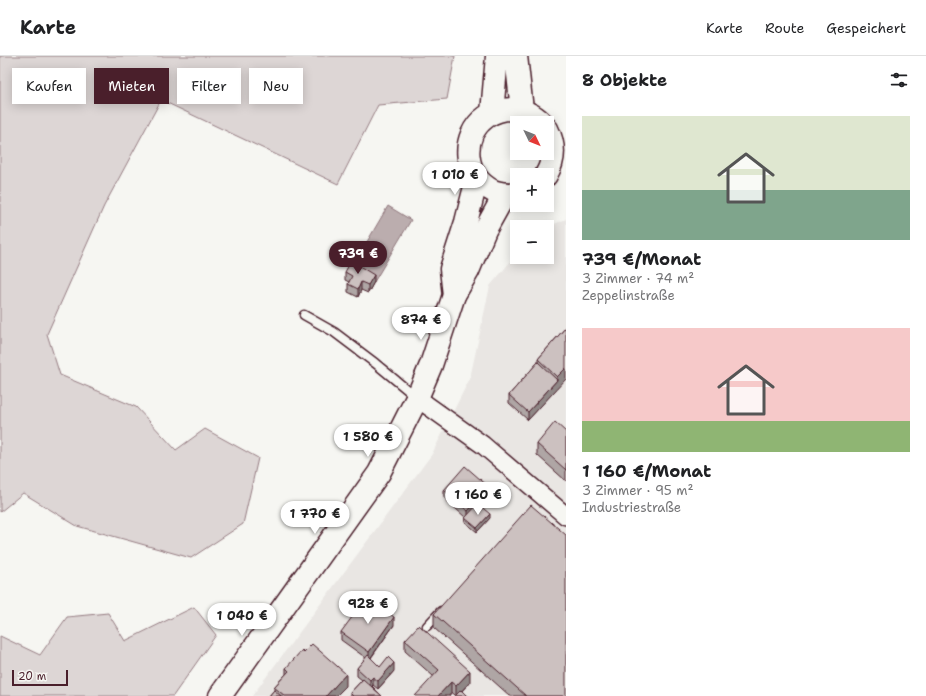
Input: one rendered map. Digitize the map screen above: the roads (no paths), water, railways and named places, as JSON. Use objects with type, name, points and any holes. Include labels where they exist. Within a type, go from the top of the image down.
[{"type":"main road","points":[[492,113],[497,56]]},
{"type":"main road","points":[[516,56],[522,110]]},
{"type":"main road","points":[[510,194],[493,191],[477,179],[471,168],[468,151],[471,135],[478,123],[492,113],[507,109],[522,110],[534,116]]},
{"type":"main road","points":[[554,175],[566,173]]},
{"type":"main road","points":[[454,295],[451,269],[466,222],[477,179]]},
{"type":"main road","points":[[220,696],[380,473],[417,398],[431,365],[454,295],[468,271],[485,230],[510,195]]},
{"type":"street","points":[[417,398],[483,445],[539,499],[566,516]]},
{"type":"lane","points":[[304,315],[334,332],[375,363],[417,398]]},
{"type":"lane","points":[[427,626],[448,602]]}]
